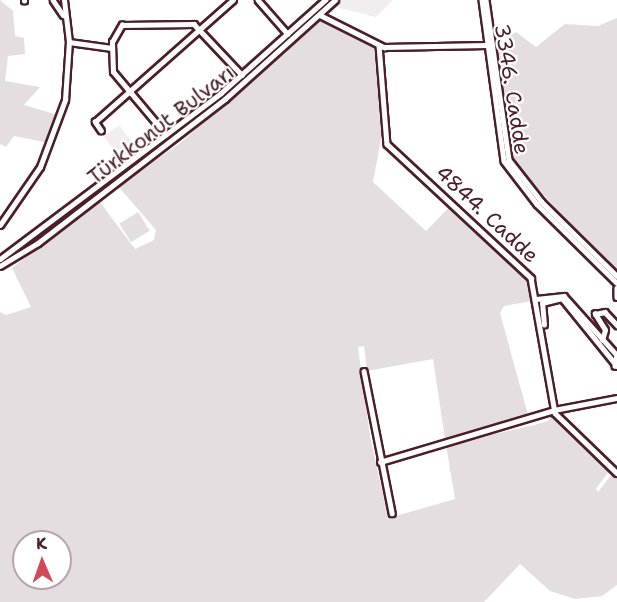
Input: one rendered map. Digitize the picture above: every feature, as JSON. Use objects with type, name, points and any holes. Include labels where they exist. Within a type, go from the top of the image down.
[{"type":"street","points":[[53,0],[63,15]]},
{"type":"street","points":[[0,225],[55,135],[65,100],[69,42],[63,15],[64,0]]},
{"type":"street","points":[[101,131],[95,122],[201,32],[233,0]]},
{"type":"street","points":[[258,0],[288,34]]},
{"type":"street","name":"Türkkonut Bulvarı","points":[[0,258],[243,75],[325,0]]},
{"type":"street","name":"Türkkonut Bulvarı","points":[[0,266],[38,243],[225,99],[335,0]]},
{"type":"street","name":"3346. Cadde","points":[[484,0],[488,45],[506,165],[537,204],[617,283]]},
{"type":"street","name":"3346. Cadde","points":[[484,0],[509,160],[542,202],[617,276]]},
{"type":"street","points":[[320,15],[379,45],[488,45]]},
{"type":"street","points":[[166,135],[128,93],[113,72],[113,35],[123,24],[194,24],[243,75]]},
{"type":"street","points":[[69,42],[112,48]]},
{"type":"street","name":"4844. Cadde","points":[[379,45],[388,146],[529,276],[536,299],[554,410]]},
{"type":"street","points":[[617,288],[617,297]]},
{"type":"street","points":[[536,299],[559,294],[617,355],[616,366]]},
{"type":"street","points":[[544,325],[542,303],[562,298],[616,366]]},
{"type":"street","points":[[602,340],[605,330],[595,314],[605,312],[617,325]]},
{"type":"street","points":[[364,371],[380,462],[392,513]]},
{"type":"street","points":[[380,462],[554,410],[617,398]]},
{"type":"street","points":[[554,410],[617,473]]},
{"type":"shaded area","points":[[0,0],[13,11],[15,36],[24,38],[25,54],[8,56],[5,81],[40,87],[24,105],[58,115],[49,143],[14,136],[6,147],[0,144]]},
{"type":"shaded area","points":[[341,0],[393,0],[376,17],[335,7]]},
{"type":"shaded area","points":[[322,18],[376,49],[382,134],[373,182],[426,231],[450,206],[529,280],[535,310],[532,301],[504,306],[500,313],[528,415],[454,439],[445,439],[433,359],[367,371],[364,346],[358,347],[370,436],[387,512],[399,515],[455,499],[446,445],[535,425],[548,421],[552,413],[610,470],[596,489],[598,492],[612,474],[617,476],[617,585],[602,596],[575,599],[550,591],[520,564],[484,602],[0,602],[0,312],[6,315],[31,307],[12,268],[99,201],[135,249],[154,240],[156,230],[118,186],[179,144]]},
{"type":"shaded area","points":[[617,18],[617,276],[513,161],[493,32],[503,48],[507,37],[516,32],[536,47],[565,24],[598,26]]},
{"type":"shaded area","points":[[119,125],[138,150],[122,161],[104,136]]},
{"type":"shaded area","points":[[138,212],[150,231],[131,242],[119,224]]}]
